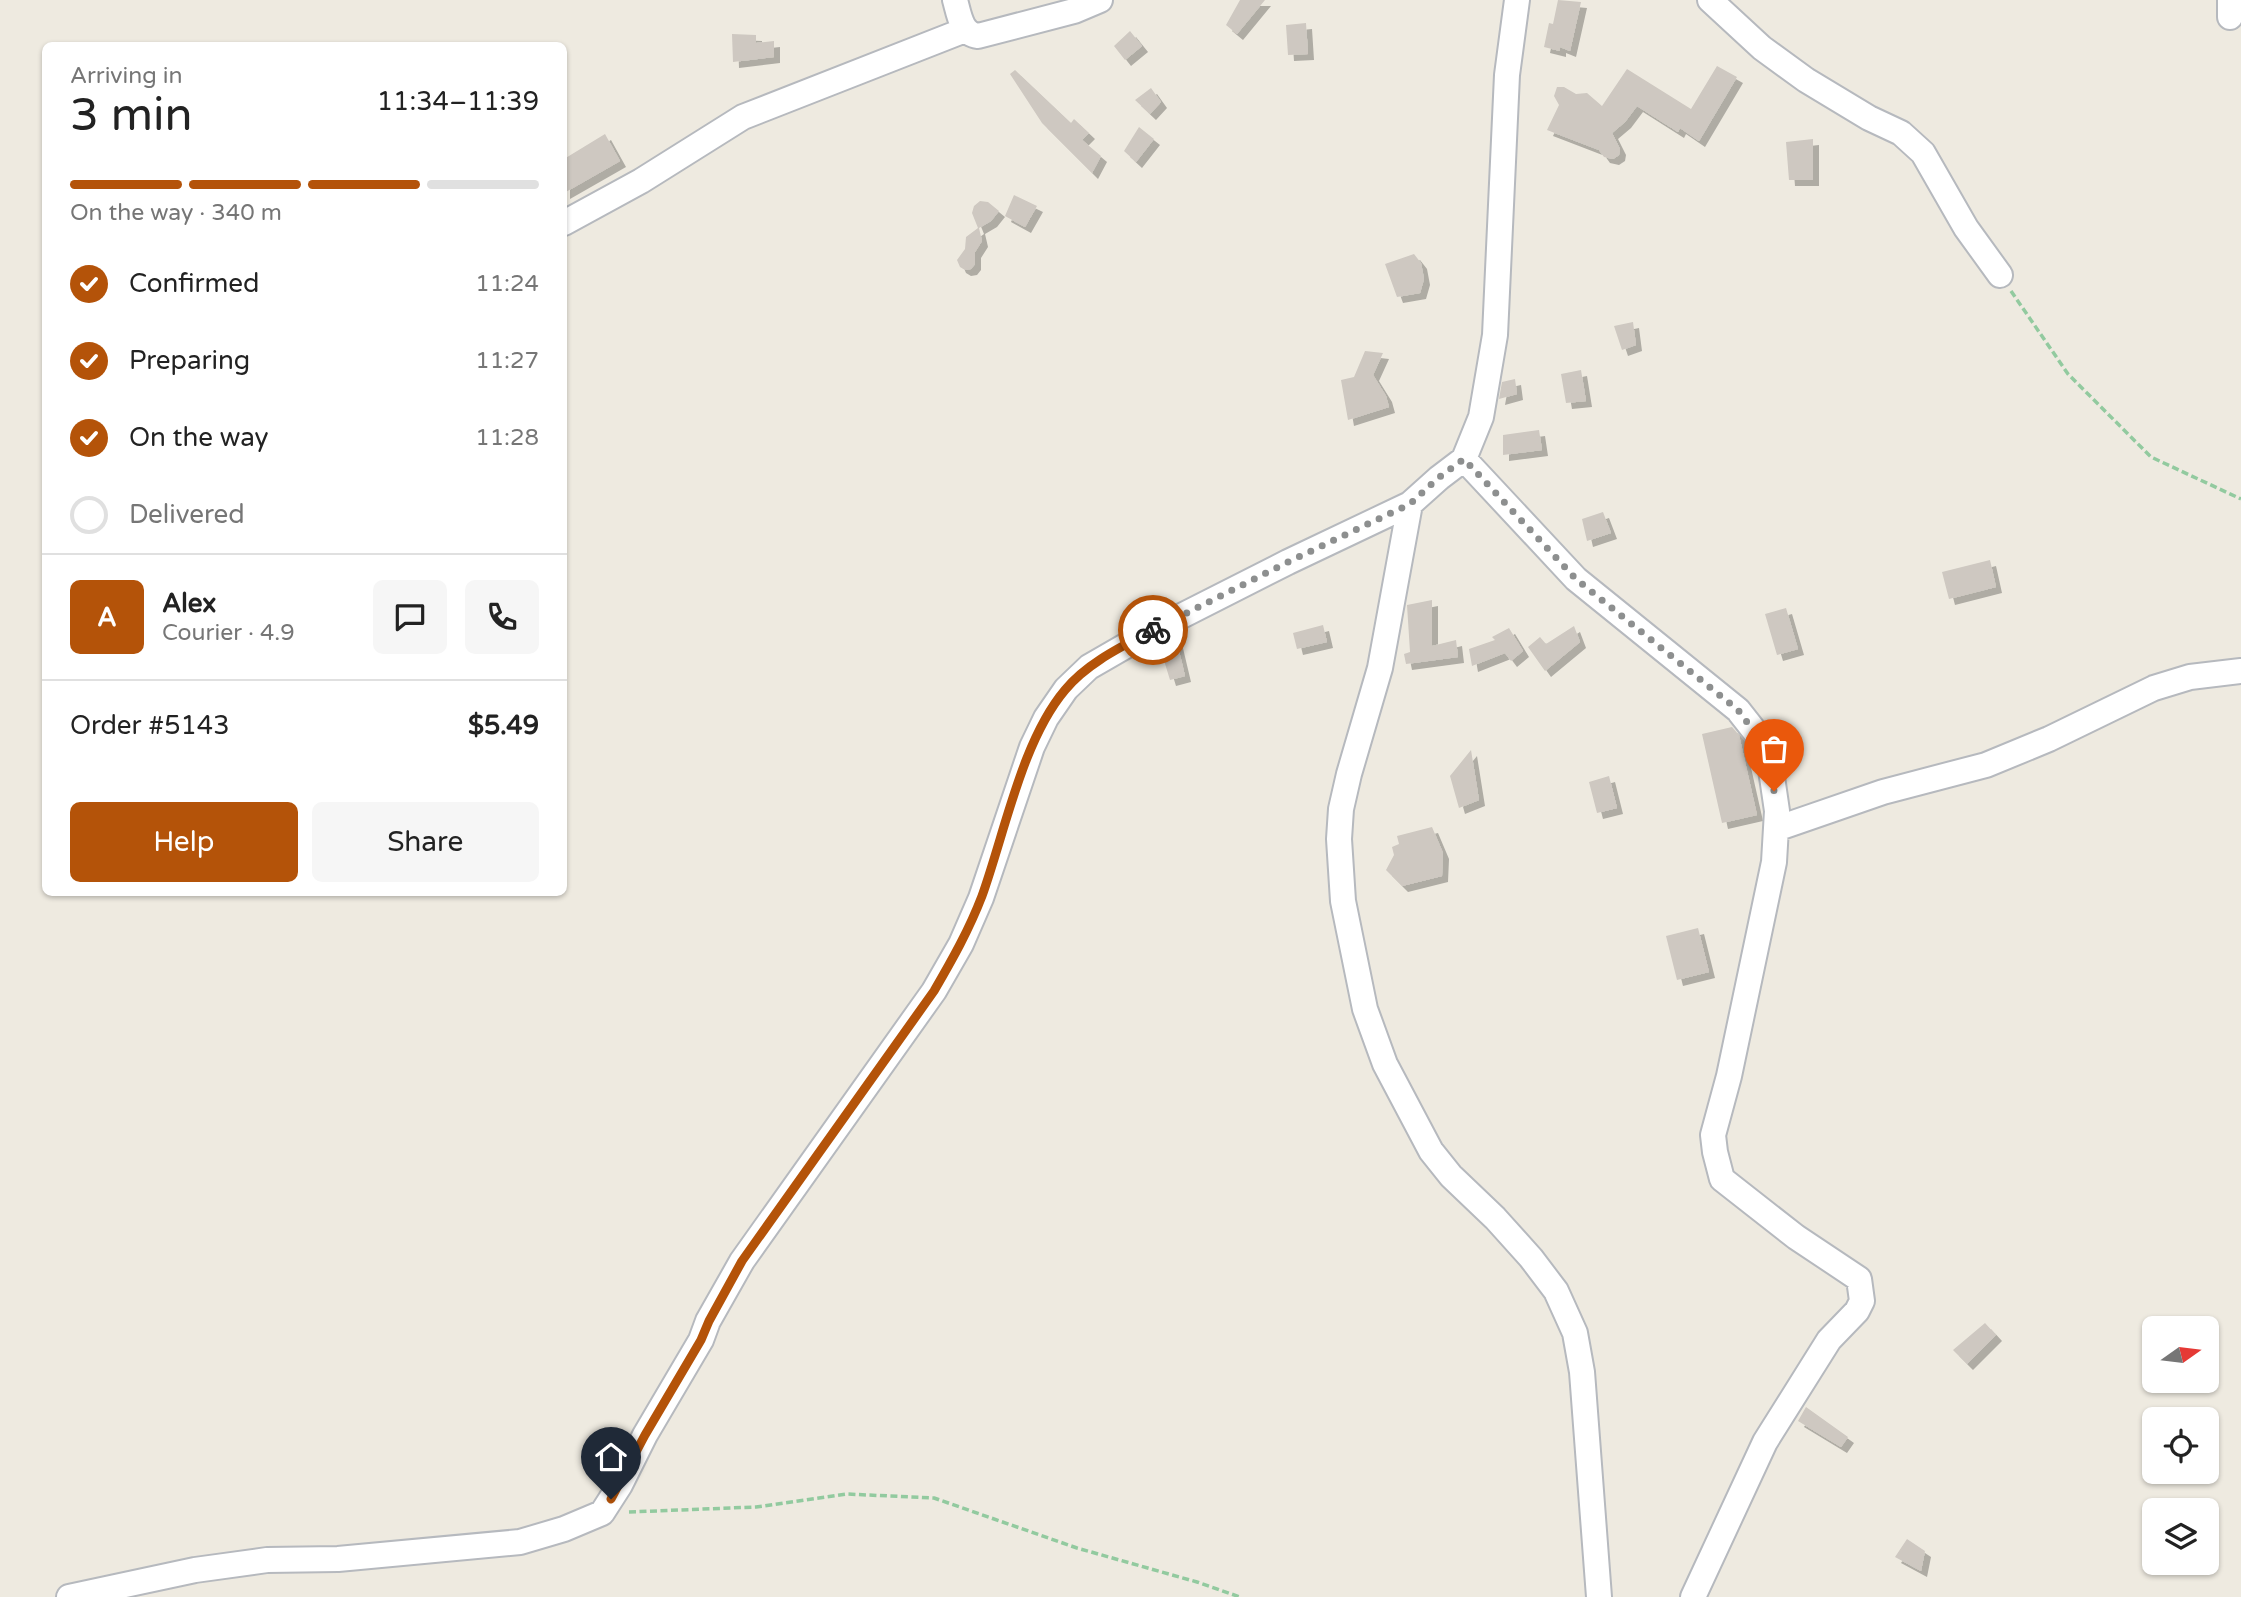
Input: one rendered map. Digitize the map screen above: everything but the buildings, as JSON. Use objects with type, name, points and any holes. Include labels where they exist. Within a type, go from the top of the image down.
[{"type":"street","points":[[955,0],[965,30],[971,35],[985,35],[1100,0]]},
{"type":"street","points":[[69,1597],[195,1570],[267,1560],[338,1559],[531,1539],[602,1514],[701,1340],[742,1261],[934,991],[961,944],[981,898],[1032,747],[1046,718],[1066,689],[1089,667],[1148,633],[1410,504],[1464,459],[1481,417],[1495,335],[1507,75],[1517,0]]},
{"type":"street","points":[[1710,0],[1762,48],[1806,80],[1869,118],[1901,133],[1923,153],[1966,229],[2000,275]]},
{"type":"street","points":[[567,221],[640,181],[743,117],[965,30]]},
{"type":"street","points":[[1464,459],[1576,579],[1738,710],[1759,738],[1771,770],[1777,811],[1774,862],[1729,1076],[1713,1135],[1715,1153],[1722,1179],[1796,1237],[1859,1279],[1862,1301],[1857,1311],[1829,1340],[1765,1443],[1693,1597]]},
{"type":"street","points":[[1410,504],[1380,668],[1341,809],[1339,839],[1343,901],[1366,1009],[1385,1064],[1430,1151],[1531,1258],[1556,1291],[1575,1333],[1584,1396],[1599,1597]]},
{"type":"street","points":[[1776,829],[1883,792],[1986,765],[2049,739],[2154,688],[2190,677],[2241,671]]},
{"type":"path","points":[[2000,275],[2068,374],[2151,457],[2241,499]]},
{"type":"path","points":[[602,1514],[756,1507],[846,1494],[934,1498],[1077,1548],[1240,1597]]},
{"type":"way so far","points":[[1153,630],[1410,504],[1464,459],[1576,579],[1738,710],[1759,738],[1771,770],[1774,791]]},
{"type":"route","points":[[611,1499],[701,1340],[742,1261],[934,991],[961,944],[981,898],[1032,747],[1046,718],[1066,689],[1089,667],[1153,630]]}]
